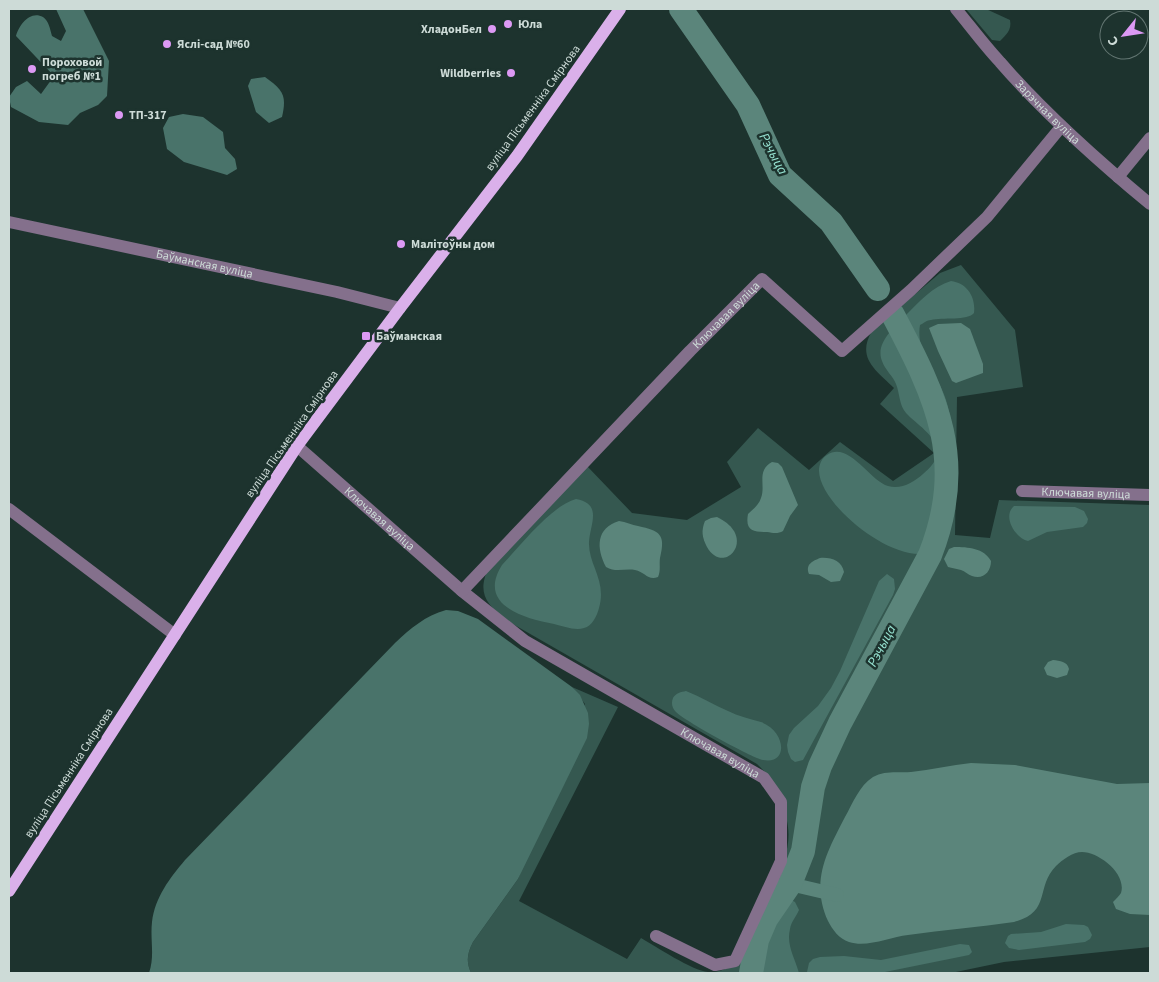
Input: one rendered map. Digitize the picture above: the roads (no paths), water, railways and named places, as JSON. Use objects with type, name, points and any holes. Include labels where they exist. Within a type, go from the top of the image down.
[{"type":"main road","name":"вуліца Пісьменніка Смірнова","points":[[9,891],[297,446],[517,156],[620,9]]},
{"type":"street","name":"Зарэчная вуліца","points":[[956,9],[999,62],[1061,127],[1150,204]]},
{"type":"street","name":"Ключавая вуліца","points":[[462,590],[690,351],[762,279],[842,350],[911,290],[987,217],[1061,127]]},
{"type":"street","points":[[1118,177],[1150,138]]},
{"type":"street","name":"Баўманская вуліца","points":[[9,222],[337,292],[400,308]]},
{"type":"street","name":"Ключавая вуліца","points":[[297,446],[462,590],[525,641],[764,778],[781,802],[781,861],[736,960],[715,965],[656,936]]},
{"type":"street","name":"Ключавая вуліца","points":[[1022,491],[1150,495]]},
{"type":"street","points":[[9,509],[176,635]]},
{"type":"waterway","name":"Рэчыца","points":[[681,9],[748,105],[780,175],[831,222],[878,289]]},
{"type":"waterway","name":"Рэчыца","points":[[751,973],[757,940],[766,919],[790,884],[803,851],[813,787],[820,766],[840,723],[930,555],[941,521],[946,490],[946,460],[942,431],[923,374],[893,315]]},
{"type":"waterway","points":[[790,884],[837,895]]},
{"type":"place","name":"Юла","points":[[508,24]]},
{"type":"place","name":"ХладонБел","points":[[492,29]]},
{"type":"place","name":"Яслі-сад №60","points":[[167,44]]},
{"type":"place","name":"Пороховой погреб №1","points":[[32,69]]},
{"type":"place","name":"Wildberries","points":[[511,73]]},
{"type":"place","name":"ТП-317","points":[[119,115]]},
{"type":"place","name":"Малітоўны дом","points":[[401,244]]},
{"type":"place","name":"Баўманская","points":[[366,336]]}]
